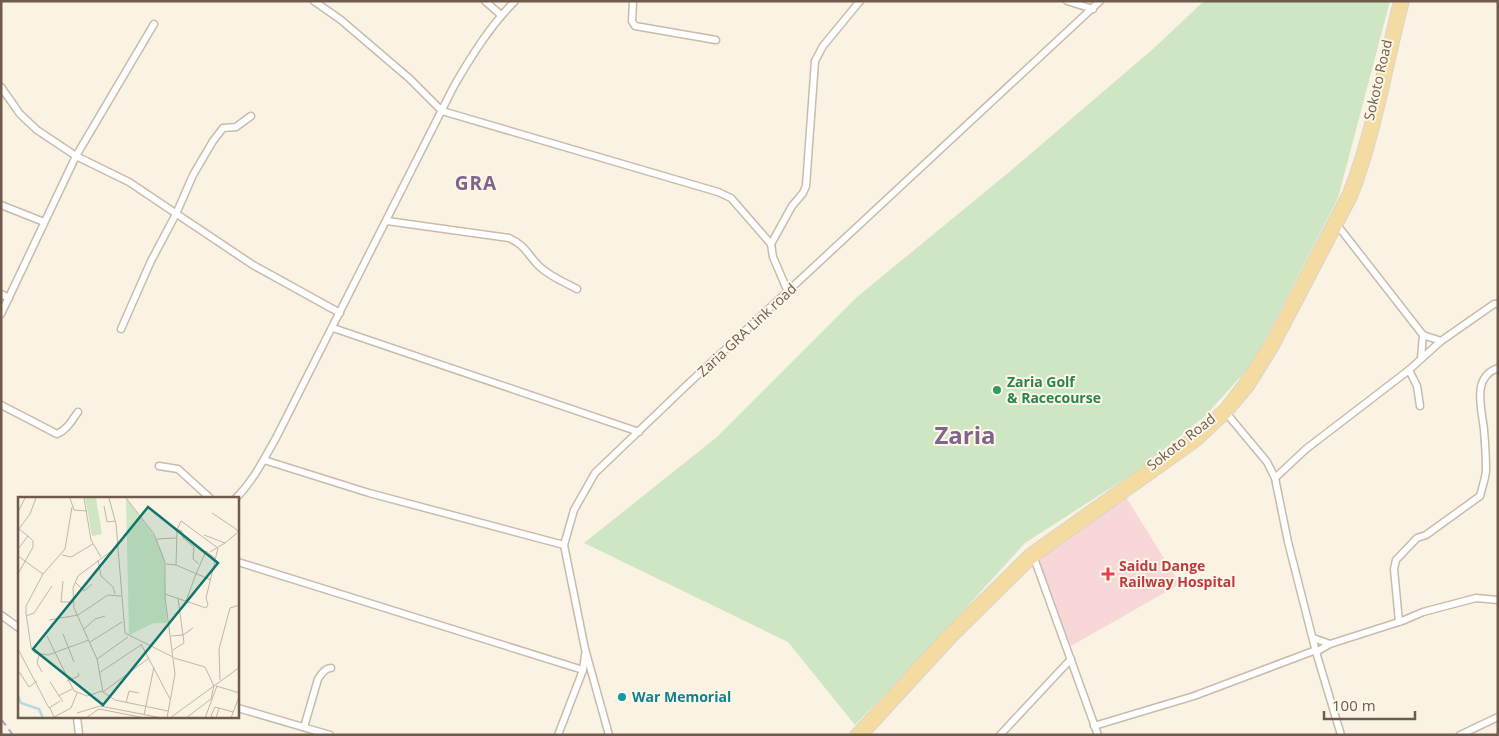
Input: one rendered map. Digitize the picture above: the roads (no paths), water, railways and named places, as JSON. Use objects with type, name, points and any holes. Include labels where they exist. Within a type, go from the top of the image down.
[{"type":"main road","name":"Sokoto Road","points":[[854,735],[946,635],[1025,556],[1192,436],[1223,408],[1243,383],[1269,343],[1354,176],[1398,1]]},
{"type":"main road","name":"Sokoto Road","points":[[864,735],[951,640],[1034,558],[1196,442],[1228,414],[1249,388],[1274,348],[1360,180],[1405,1]]},
{"type":"street","points":[[314,1],[341,20],[410,79],[442,111],[718,192],[731,198],[771,244],[773,257],[788,292]]},
{"type":"street","points":[[485,1],[501,16]]},
{"type":"street","points":[[237,497],[244,491],[264,460],[474,52],[501,16],[516,1]]},
{"type":"street","points":[[633,1],[632,21],[635,26],[716,40]]},
{"type":"street","points":[[771,244],[792,206],[804,193],[806,186],[815,61],[823,46],[836,33],[860,1]]},
{"type":"street","points":[[1067,1],[1093,9]]},
{"type":"street","name":"Zaria GRA Link road","points":[[609,735],[585,649],[564,545],[574,510],[595,473],[688,384],[1100,1]]},
{"type":"street","points":[[1,314],[76,156],[154,24]]},
{"type":"street","points":[[1,87],[20,114],[37,130],[76,156],[129,182],[253,265],[340,313]]},
{"type":"street","points":[[121,329],[151,261],[176,214],[193,175],[219,132],[227,126],[236,127],[251,116]]},
{"type":"street","points":[[1,205],[44,222]]},
{"type":"street","points":[[387,221],[509,238],[523,246],[546,272],[577,289]]},
{"type":"street","points":[[1338,226],[1423,335],[1441,341]]},
{"type":"street","points":[[1,294],[8,298]]},
{"type":"street","points":[[1275,478],[1306,449],[1409,370],[1441,341],[1494,304],[1498,304]]},
{"type":"street","points":[[333,328],[639,432]]},
{"type":"street","points":[[1421,358],[1423,335]]},
{"type":"street","points":[[1399,622],[1394,569],[1398,557],[1417,538],[1426,535],[1480,496],[1486,471],[1484,428],[1478,401],[1484,377],[1488,372],[1498,368]]},
{"type":"street","points":[[1409,370],[1417,386],[1420,406]]},
{"type":"street","points":[[1,405],[57,434],[67,427],[78,412]]},
{"type":"street","points":[[1228,414],[1267,462],[1275,478],[1288,542],[1316,651],[1341,735]]},
{"type":"street","points":[[264,460],[369,493],[564,545]]},
{"type":"street","points":[[159,466],[178,469],[209,497]]},
{"type":"street","points":[[1034,558],[1098,735]]},
{"type":"street","points":[[239,562],[584,670]]},
{"type":"street","points":[[1094,726],[1194,696],[1316,651],[1330,644],[1399,622],[1423,612],[1476,598],[1498,600]]},
{"type":"street","points":[[1,615],[18,627]]},
{"type":"street","points":[[1313,638],[1330,644]]},
{"type":"street","points":[[558,735],[584,670],[585,649]]},
{"type":"street","points":[[1000,735],[1070,659]]},
{"type":"street","points":[[304,728],[318,679],[328,668],[331,668]]},
{"type":"street","points":[[239,708],[330,735]]},
{"type":"street","points":[[1460,735],[1498,717]]},
{"type":"street","points":[[77,718],[79,735]]},
{"type":"railway","points":[[1,719],[13,735]]},
{"type":"place","name":"Zaria Golf & Racecourse","points":[[997,390]]},
{"type":"place","name":"Saidu Dange Railway Hospital","points":[[1108,574]]},
{"type":"place","name":"War Memorial","points":[[622,697]]},
{"type":"district","name":"GRA","points":[[476,183]]},
{"type":"district","name":"Zaria","points":[[965,436]]}]
